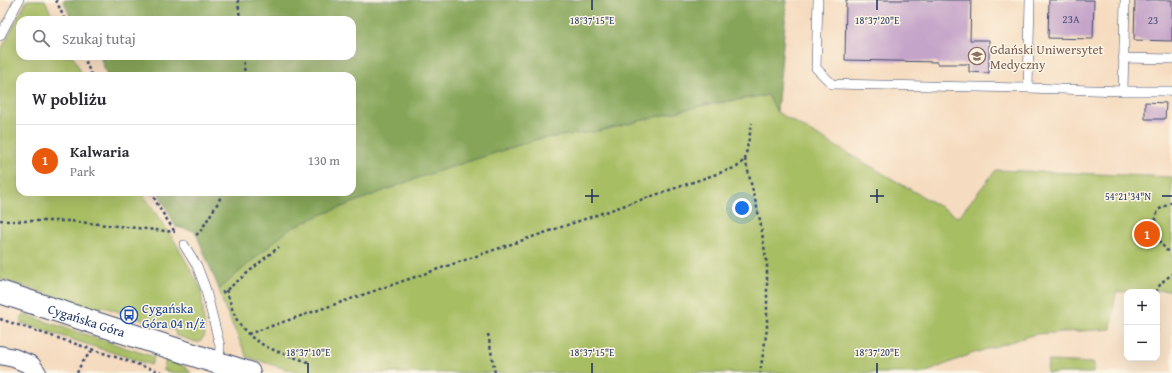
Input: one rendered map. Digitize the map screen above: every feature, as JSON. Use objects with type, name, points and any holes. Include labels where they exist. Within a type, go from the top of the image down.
[{"type":"street","name":"Cygańska Góra","points":[[0,292],[218,368],[249,373]]},
{"type":"street","points":[[0,355],[14,358],[31,365],[37,373]]},
{"type":"lane","points":[[0,36],[19,0]]},
{"type":"lane","points":[[818,0],[816,68],[832,84],[1172,92]]},
{"type":"lane","points":[[1028,88],[1030,0]]},
{"type":"lane","points":[[1123,90],[1125,0]]},
{"type":"lane","points":[[1123,58],[1172,58]]},
{"type":"lane","points":[[184,245],[197,266],[205,287],[220,346],[218,368]]},
{"type":"path","points":[[56,0],[63,16]]},
{"type":"path","points":[[238,0],[240,16]]},
{"type":"path","points":[[84,60],[90,72]]},
{"type":"path","points":[[243,60],[245,72]]},
{"type":"path","points":[[752,123],[745,159],[760,220],[767,265],[767,329],[760,373]]},
{"type":"path","points":[[248,334],[712,177],[737,167],[745,159]]},
{"type":"path","points":[[153,196],[184,245],[200,232],[221,196]]},
{"type":"path","points":[[1172,202],[1158,210],[1155,235],[1166,250],[1172,252]]},
{"type":"path","points":[[0,220],[69,221],[175,232]]},
{"type":"path","points":[[221,294],[234,286],[258,263],[279,247]]},
{"type":"path","points":[[1158,289],[1161,283],[1172,274]]},
{"type":"path","points":[[226,290],[237,320],[248,334],[256,341],[266,347],[311,363]]},
{"type":"path","points":[[0,319],[164,373]]},
{"type":"path","points":[[488,334],[495,373]]},
{"type":"path","points":[[77,373],[82,362],[93,350]]},
{"type":"green space","points":[[27,0],[45,0],[52,16],[19,16]]},
{"type":"green space","points":[[63,0],[787,0],[777,112],[768,95],[704,105],[599,131],[538,139],[417,178],[318,216],[288,230],[219,289],[195,231],[176,227],[160,196],[356,196],[356,72],[106,72],[101,60],[356,60],[356,16],[70,16]]},
{"type":"green space","points":[[16,21],[16,60],[75,60],[81,72],[16,72],[16,196],[144,196],[174,240],[201,288],[205,335],[200,342],[175,335],[176,331],[101,306],[99,311],[0,279],[0,52]]},
{"type":"green space","points":[[768,95],[777,112],[958,217],[996,170],[1172,177],[1172,290],[1124,289],[1124,292],[1116,292],[1111,329],[1036,334],[971,354],[924,373],[299,373],[247,357],[224,306],[219,289],[288,230],[318,216],[417,178],[538,139],[599,131],[704,105]]},
{"type":"green space","points":[[23,314],[154,357],[151,365],[21,323]]},
{"type":"green space","points":[[166,360],[183,366],[191,373],[174,373],[163,370]]},
{"type":"green space","points":[[1048,361],[1094,363],[1093,373],[1047,373]]},
{"type":"building","points":[[846,0],[971,0],[970,40],[989,40],[989,73],[969,72],[969,64],[845,60]]},
{"type":"building","points":[[1049,0],[1094,0],[1093,39],[1048,38]]},
{"type":"building","points":[[1135,0],[1172,0],[1172,41],[1134,40]]},
{"type":"building","points":[[1145,102],[1166,103],[1165,119],[1145,119]]},
{"type":"place","name":"Gdański Uniwersytet Medyczny","points":[[977,56]]},
{"type":"place","name":"Kalwaria","points":[[1147,234]]},
{"type":"place","name":"Cygańska Góra 04 n/ż","points":[[129,315]]}]
